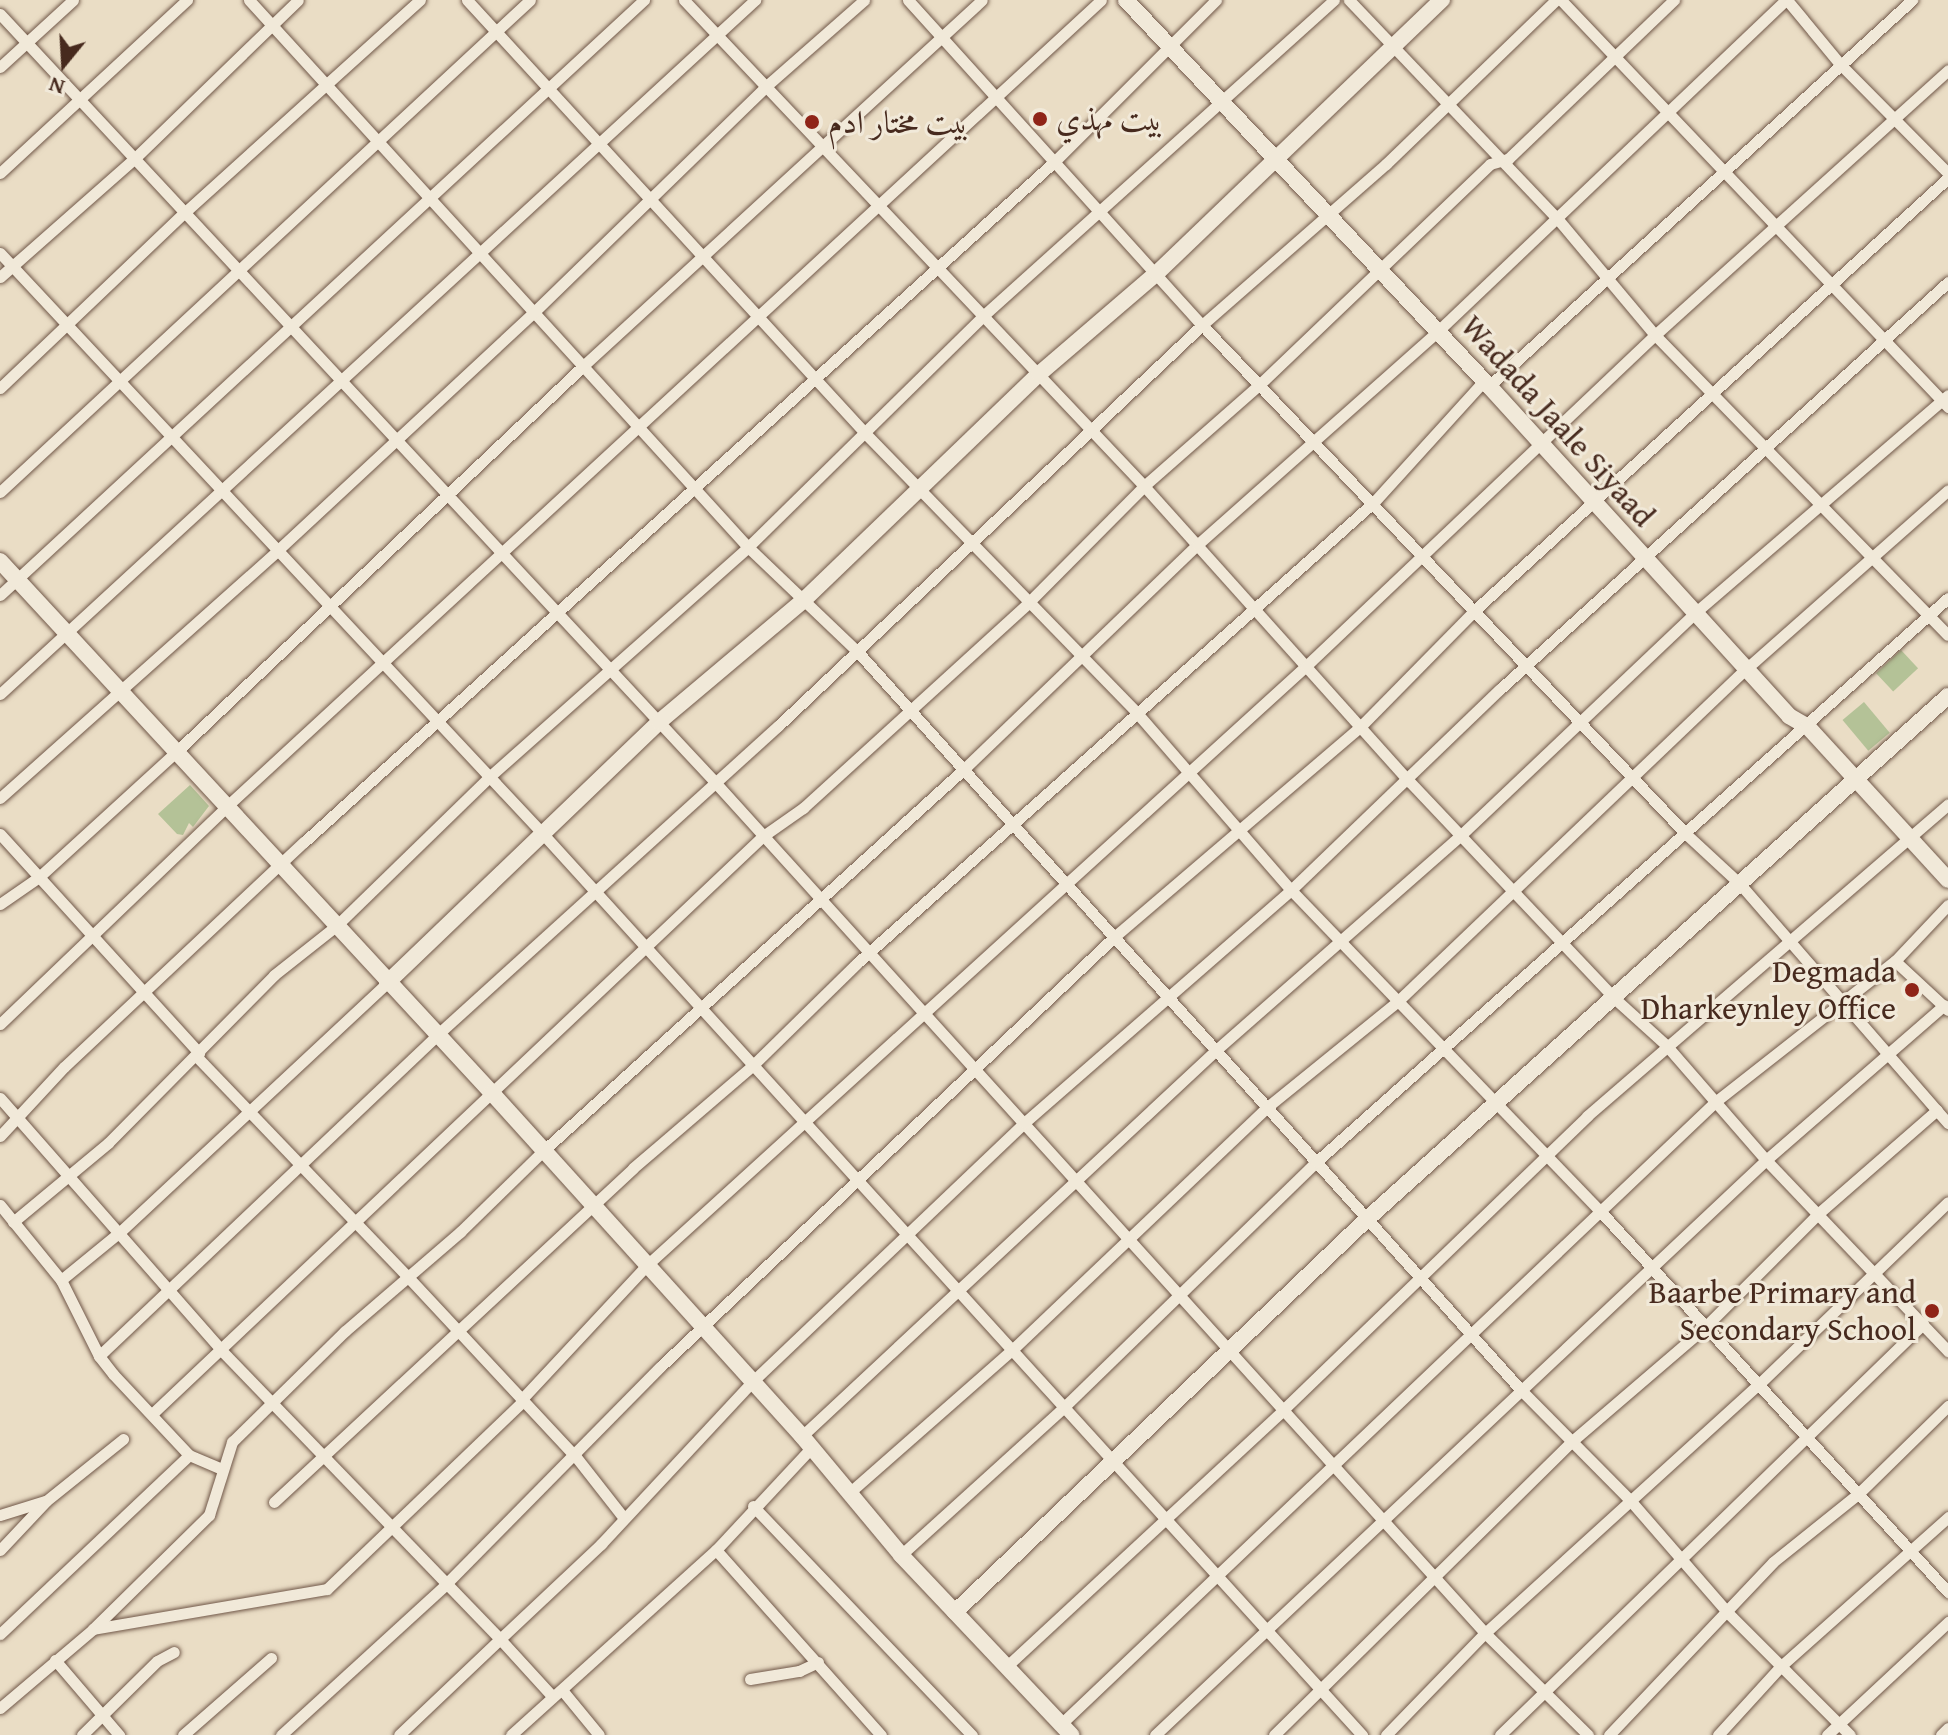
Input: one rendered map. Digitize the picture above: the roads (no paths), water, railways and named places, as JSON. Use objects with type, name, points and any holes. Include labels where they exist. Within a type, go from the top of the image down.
[{"type":"street","points":[[0,67],[73,0]]},
{"type":"street","points":[[0,173],[187,0]]},
{"type":"street","points":[[249,0],[748,547],[857,651],[1521,1390],[1629,1499],[1729,1614],[1850,1735]]},
{"type":"street","points":[[0,277],[134,159],[298,0]]},
{"type":"street","points":[[0,388],[184,213],[420,0]]},
{"type":"street","points":[[467,0],[865,433],[1137,713],[1291,890],[1601,1212],[1703,1329],[1759,1384],[1804,1438],[1948,1592]]},
{"type":"street","points":[[0,492],[236,269],[530,0]]},
{"type":"street","points":[[0,595],[644,0]]},
{"type":"street","points":[[684,0],[822,150],[936,265],[1144,486],[1409,781],[1612,996],[1666,1045],[1766,1160],[1820,1212],[1948,1351]]},
{"type":"street","points":[[0,694],[343,384],[482,256],[596,143],[755,0]]},
{"type":"street","points":[[0,798],[279,549],[653,199],[764,88],[864,0]]},
{"type":"street","points":[[908,0],[1202,325],[1374,502],[1420,555],[1530,664],[1686,834],[1740,884],[1843,1001],[1887,1057],[1948,1123]]},
{"type":"street","points":[[0,904],[39,877],[176,752],[328,604],[448,498],[583,366],[982,0]]},
{"type":"street","points":[[0,1024],[226,807],[385,664],[637,426],[760,320],[878,205],[1101,0]]},
{"type":"street","name":"Wadada Jaale Siyaad","points":[[1126,0],[1489,386],[1697,611],[1789,716],[1808,727],[1948,880]]},
{"type":"street","points":[[0,1136],[19,1120],[64,1067],[282,865],[556,612],[697,491],[814,376],[1054,162],[1216,0]]},
{"type":"street","points":[[13,1222],[198,1055],[274,975],[336,926],[488,778],[748,547],[983,316],[1101,213],[1334,0]]},
{"type":"street","points":[[1349,0],[1556,217],[1609,276],[1655,335],[1716,395],[1815,504],[1948,635]]},
{"type":"street","points":[[61,1280],[121,1231],[248,1113],[659,722],[805,599],[1039,374],[1157,273],[1273,157],[1442,0]]},
{"type":"street","points":[[99,1356],[173,1291],[300,1163],[437,1035],[974,543],[1202,325],[1447,105],[1558,0],[1773,227],[1946,401],[1815,504],[1343,943],[1215,1051],[806,1442],[716,1550],[511,1735]]},
{"type":"street","points":[[152,1414],[642,948],[763,836],[803,808],[1029,602],[1144,486],[1260,384],[1490,164],[1501,162],[1674,0]]},
{"type":"street","points":[[0,1708],[93,1629],[209,1515],[232,1442],[273,1401],[964,769],[1082,659],[1197,545],[1438,331],[1786,0],[1840,64],[1948,176],[1830,284],[1716,395],[1475,610],[1361,726],[1114,937],[700,1328],[576,1457],[445,1585],[281,1735]]},
{"type":"street","points":[[274,1502],[326,1459],[592,1206],[752,1066],[870,953],[1016,826],[1137,713],[1374,502],[1480,385],[1489,386],[1912,0]]},
{"type":"street","points":[[0,14],[556,612],[606,670],[713,780],[1436,1580],[1588,1735]]},
{"type":"street","points":[[93,1629],[318,1594],[337,1584],[522,1400],[647,1265],[1306,666],[1420,555],[1483,503],[1540,443],[1655,335],[1948,70]]},
{"type":"street","points":[[0,253],[543,834],[642,948],[910,1235],[1113,1465],[1362,1735]]},
{"type":"street","points":[[399,1735],[623,1517],[752,1382],[910,1235],[1024,1123],[1291,890],[1645,557],[1887,341],[1948,282]]},
{"type":"street","points":[[849,1493],[1012,1350],[1266,1108],[1398,1001],[1747,668],[1948,490]]},
{"type":"street","points":[[0,561],[387,983],[492,1093],[700,1328],[806,1442],[901,1555],[1066,1730],[1215,1576],[1336,1467],[1715,1102],[1895,961],[1948,905]]},
{"type":"street","points":[[901,1555],[1064,1407],[1316,1162],[1444,1052],[1948,598]]},
{"type":"street","points":[[955,1612],[1094,1477],[1113,1465],[1366,1220],[1497,1107],[1612,996],[1856,782],[1948,696]]},
{"type":"street","points":[[1007,1666],[1283,1410],[1545,1156],[1666,1045],[1791,944],[1948,804]]},
{"type":"street","points":[[0,834],[248,1113],[300,1163],[576,1457],[623,1517]]},
{"type":"street","points":[[1155,1735],[1384,1523],[1766,1160],[1946,1008],[1895,961]]},
{"type":"street","points":[[0,1098],[121,1231],[221,1350],[273,1401],[445,1585],[599,1735]]},
{"type":"street","points":[[1274,1735],[1436,1580],[1571,1442],[1703,1329],[1820,1212],[1937,1110]]},
{"type":"street","points":[[1386,1735],[1485,1633],[1759,1384],[1948,1202]]},
{"type":"street","points":[[0,1205],[61,1280],[99,1356],[189,1455],[222,1469]]},
{"type":"street","points":[[1500,1735],[1923,1324]]},
{"type":"street","points":[[1609,1735],[1729,1614],[1773,1562],[1858,1494],[1948,1406]]},
{"type":"street","points":[[0,1550],[46,1501],[123,1439]]},
{"type":"street","points":[[0,1634],[189,1455]]},
{"type":"street","points":[[0,1515],[46,1501]]},
{"type":"street","points":[[753,1506],[972,1735]]},
{"type":"street","points":[[1718,1735],[1781,1666],[1948,1517]]},
{"type":"street","points":[[716,1550],[881,1735]]},
{"type":"street","points":[[1827,1735],[1948,1622]]},
{"type":"street","points":[[82,1735],[157,1661],[174,1652]]},
{"type":"street","points":[[183,1735],[271,1658]]},
{"type":"street","points":[[55,1660],[119,1735]]},
{"type":"street","points":[[750,1679],[799,1671],[818,1662]]},
{"type":"street","points":[[1941,1735],[1948,1728]]},
{"type":"place","name":"بيت مهذي","points":[[1040,119]]},
{"type":"place","name":"بيت مختار ادم","points":[[812,122]]},
{"type":"place","name":"Degmada Dharkeynley Office","points":[[1912,990]]},
{"type":"place","name":"Baarbe Primary and Secondary School","points":[[1932,1311]]}]
